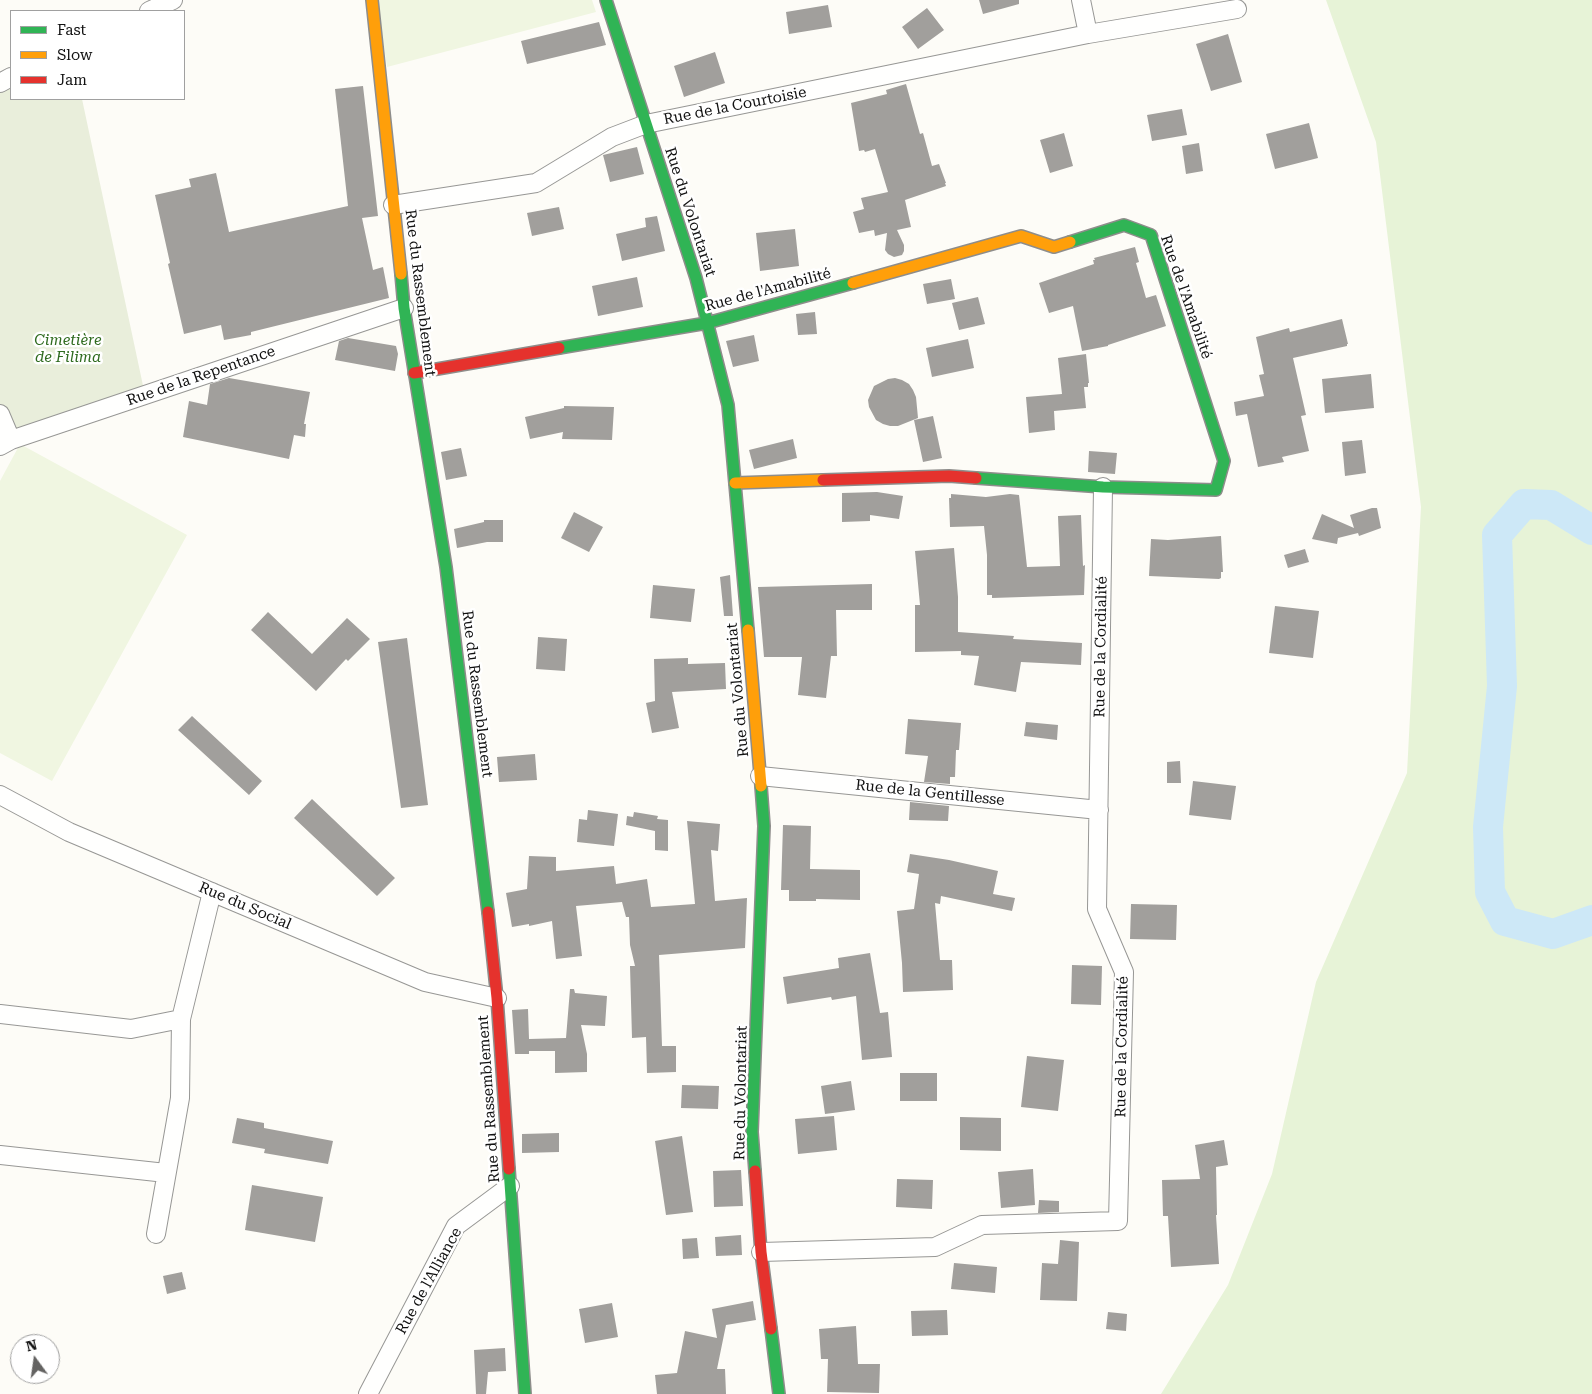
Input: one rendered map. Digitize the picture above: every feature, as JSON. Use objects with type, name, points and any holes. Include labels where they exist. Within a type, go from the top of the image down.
[{"type":"street","points":[[152,10],[173,0]]},
{"type":"street","name":"Rue du Rassemblement","points":[[372,0],[404,308],[446,567],[486,888],[497,998],[525,1394]]},
{"type":"street","name":"Rue du Volontariat","points":[[606,0],[696,278],[728,405],[764,826],[752,1132],[762,1252],[779,1394]]},
{"type":"street","points":[[1081,0],[1088,34]]},
{"type":"street","name":"Rue de la Courtoisie","points":[[393,205],[536,184],[612,137],[646,124],[1088,34],[1237,8]]},
{"type":"street","name":"Rue de l'Amabilité","points":[[414,373],[707,323],[1021,236],[1054,247],[1124,225],[1152,235],[1224,461],[1216,490],[1103,487],[949,476],[735,483]]},
{"type":"street","name":"Rue de la Repentance","points":[[5,443],[404,308]]},
{"type":"street","points":[[0,414],[5,443]]},
{"type":"street","name":"Rue de la Cordialité","points":[[762,1252],[935,1247],[982,1225],[1118,1220],[1124,972],[1097,909],[1103,487]]},
{"type":"street","name":"Rue de la Gentillesse","points":[[760,776],[1099,810]]},
{"type":"street","name":"Rue du Social","points":[[0,795],[69,832],[425,982],[497,998]]},
{"type":"street","points":[[156,1234],[180,1098],[181,1019],[212,892]]},
{"type":"street","points":[[0,1014],[131,1029],[181,1019]]},
{"type":"street","points":[[0,1155],[166,1173]]},
{"type":"street","name":"Rue de l'Alliance","points":[[368,1394],[456,1226],[510,1186]]},
{"type":"green space","points":[[377,0],[592,0],[596,12],[387,67]]},
{"type":"green space","points":[[1326,0],[1592,0],[1592,1394],[1161,1394],[1228,1285],[1272,1174],[1316,982],[1407,773],[1421,507],[1376,142]]},
{"type":"green space","name":"Cimetière de Filima","points":[[10,77],[10,100],[82,100],[145,395],[11,440],[0,414],[0,82]]},
{"type":"green space","points":[[20,444],[187,535],[52,781],[0,753],[0,481]]},
{"type":"building","points":[[979,0],[1019,0],[1019,4],[983,14]]},
{"type":"building","points":[[828,5],[832,27],[789,34],[786,12]]},
{"type":"building","points":[[927,8],[944,30],[918,49],[902,27]]},
{"type":"building","points":[[599,22],[606,45],[527,64],[521,41]]},
{"type":"building","points":[[1228,34],[1242,82],[1211,91],[1196,44]]},
{"type":"building","points":[[715,52],[725,83],[684,97],[674,66]]},
{"type":"building","points":[[906,84],[920,134],[923,133],[932,166],[939,164],[946,186],[905,200],[911,227],[897,230],[904,245],[904,251],[902,255],[894,257],[885,250],[887,233],[875,236],[874,230],[859,233],[853,212],[864,209],[861,198],[888,192],[875,149],[865,152],[864,150],[859,151],[851,103],[887,94],[886,90]]},
{"type":"building","points":[[363,86],[378,216],[362,218],[373,270],[383,267],[389,298],[251,332],[251,335],[224,340],[221,325],[184,334],[155,195],[191,187],[189,179],[216,173],[229,232],[348,206],[335,89]]},
{"type":"building","points":[[1182,109],[1187,135],[1152,141],[1147,115]]},
{"type":"building","points":[[1309,123],[1318,158],[1275,169],[1266,134]]},
{"type":"building","points":[[1064,133],[1073,166],[1050,173],[1040,140]]},
{"type":"building","points":[[1199,143],[1203,171],[1186,174],[1182,146]]},
{"type":"building","points":[[637,147],[644,174],[610,182],[603,155]]},
{"type":"building","points":[[559,207],[564,229],[532,236],[527,213]]},
{"type":"building","points":[[657,216],[665,251],[622,261],[616,234],[646,227],[645,218]]},
{"type":"building","points":[[795,229],[799,266],[760,271],[756,233]]},
{"type":"building","points":[[1135,247],[1139,262],[1136,263],[1146,298],[1156,295],[1166,326],[1108,346],[1082,351],[1073,306],[1049,313],[1039,283],[1094,264],[1094,258]]},
{"type":"building","points":[[637,277],[643,307],[598,316],[592,286]]},
{"type":"building","points":[[951,279],[955,299],[927,304],[923,284]]},
{"type":"building","points":[[978,297],[985,324],[959,330],[952,303]]},
{"type":"building","points":[[815,312],[817,334],[798,335],[796,314]]},
{"type":"building","points":[[1342,319],[1347,346],[1293,358],[1306,415],[1301,416],[1309,451],[1282,457],[1284,462],[1258,467],[1247,414],[1236,416],[1234,402],[1264,396],[1259,375],[1264,374],[1256,337],[1289,328],[1290,332]]},
{"type":"building","points":[[754,335],[759,361],[733,367],[726,341]]},
{"type":"building","points":[[348,338],[396,346],[398,354],[395,371],[335,360],[339,341]]},
{"type":"building","points":[[968,339],[974,368],[932,377],[926,348]]},
{"type":"building","points":[[1086,354],[1089,383],[1088,387],[1084,387],[1086,408],[1054,411],[1055,430],[1029,433],[1026,397],[1062,394],[1058,358]]},
{"type":"building","points":[[1371,374],[1374,408],[1325,413],[1322,379]]},
{"type":"building","points":[[229,378],[310,392],[304,424],[306,424],[305,437],[294,435],[289,459],[183,437],[189,401],[207,405],[210,384]]},
{"type":"building","points":[[895,378],[909,384],[913,390],[916,397],[918,418],[898,426],[890,426],[876,420],[869,407],[868,400],[874,386],[888,379]]},
{"type":"building","points":[[564,406],[614,407],[612,440],[562,439],[563,432],[530,439],[525,417],[564,408]]},
{"type":"building","points":[[933,416],[942,458],[923,462],[914,420]]},
{"type":"building","points":[[793,439],[797,458],[754,469],[749,450]]},
{"type":"building","points":[[1362,440],[1366,473],[1345,476],[1342,442]]},
{"type":"building","points":[[461,448],[467,476],[446,480],[441,452]]},
{"type":"building","points":[[1089,451],[1117,453],[1115,474],[1088,472]]},
{"type":"building","points":[[877,492],[903,496],[899,519],[870,515],[870,521],[842,522],[842,493]]},
{"type":"building","points":[[951,494],[986,497],[1010,494],[1019,495],[1027,567],[1060,566],[1058,516],[1081,515],[1083,566],[1085,565],[1084,595],[992,598],[992,595],[987,595],[987,555],[984,526],[950,527],[949,498],[951,498]]},
{"type":"building","points":[[1377,508],[1381,528],[1359,536],[1358,533],[1338,538],[1337,544],[1312,539],[1322,514],[1354,528],[1350,515]]},
{"type":"building","points":[[574,512],[603,527],[589,552],[561,538]]},
{"type":"building","points":[[484,520],[503,520],[503,542],[487,542],[457,548],[454,529],[484,522]]},
{"type":"building","points":[[1221,536],[1223,572],[1221,572],[1221,578],[1149,576],[1151,539],[1168,540]]},
{"type":"building","points":[[954,548],[958,597],[958,632],[1014,636],[1013,639],[1082,643],[1081,665],[1021,662],[1016,692],[974,685],[979,656],[961,655],[961,651],[915,652],[915,605],[920,605],[915,551]]},
{"type":"building","points":[[1305,549],[1309,562],[1288,568],[1284,555]]},
{"type":"building","points":[[730,575],[733,616],[724,616],[720,577]]},
{"type":"building","points":[[872,584],[872,610],[836,610],[837,656],[831,656],[826,698],[798,695],[802,657],[764,657],[758,587]]},
{"type":"building","points":[[653,585],[695,589],[691,622],[650,618]]},
{"type":"building","points":[[1275,606],[1319,611],[1313,658],[1269,653]]},
{"type":"building","points":[[268,612],[312,654],[347,618],[370,639],[348,661],[346,659],[316,691],[251,630]]},
{"type":"building","points":[[538,637],[567,639],[565,671],[536,669]]},
{"type":"building","points":[[407,638],[428,805],[401,808],[378,642]]},
{"type":"building","points":[[688,658],[688,664],[725,663],[726,689],[672,692],[679,728],[652,733],[646,703],[655,701],[654,659]]},
{"type":"building","points":[[192,716],[262,781],[249,795],[178,730]]},
{"type":"building","points":[[908,719],[961,723],[959,750],[956,750],[955,777],[950,777],[950,784],[924,782],[928,756],[905,754]]},
{"type":"building","points":[[1026,722],[1058,725],[1057,740],[1024,736]]},
{"type":"building","points":[[535,754],[537,780],[499,782],[497,757]]},
{"type":"building","points":[[1180,761],[1181,783],[1167,783],[1167,762]]},
{"type":"building","points":[[1193,781],[1236,786],[1231,820],[1189,815]]},
{"type":"building","points":[[312,799],[395,878],[377,896],[294,818]]},
{"type":"building","points":[[910,802],[949,806],[948,821],[909,820]]},
{"type":"building","points":[[588,810],[618,814],[614,846],[577,842],[579,819],[587,820]]},
{"type":"building","points":[[634,812],[658,816],[657,819],[668,820],[668,851],[655,850],[655,831],[626,825],[627,816],[633,817]]},
{"type":"building","points":[[687,821],[720,824],[718,851],[711,850],[715,901],[747,898],[745,948],[659,955],[662,1046],[676,1046],[676,1072],[647,1073],[646,1037],[632,1038],[630,966],[635,966],[630,945],[629,917],[626,917],[622,902],[576,906],[582,956],[556,959],[552,921],[529,926],[529,924],[512,927],[506,893],[527,889],[529,856],[556,857],[556,871],[614,866],[616,884],[647,879],[651,907],[695,904]]},
{"type":"building","points":[[783,825],[811,826],[810,869],[860,870],[860,900],[816,899],[816,901],[789,901],[789,890],[781,890]]},
{"type":"building","points":[[910,854],[949,860],[998,871],[993,894],[1015,898],[1012,911],[941,896],[940,904],[935,903],[940,960],[952,960],[953,990],[903,992],[897,911],[914,909],[919,874],[907,872]]},
{"type":"building","points":[[1131,904],[1177,905],[1176,940],[1130,939]]},
{"type":"building","points":[[870,953],[880,1013],[888,1012],[892,1057],[862,1060],[856,996],[832,1000],[831,997],[787,1004],[783,977],[839,968],[838,958]]},
{"type":"building","points":[[1072,965],[1102,966],[1101,1005],[1071,1004]]},
{"type":"building","points":[[570,989],[574,989],[575,993],[607,996],[605,1026],[581,1025],[587,1054],[587,1072],[555,1073],[555,1051],[529,1051],[529,1054],[515,1054],[512,1010],[528,1009],[529,1039],[566,1038]]},
{"type":"building","points":[[1027,1056],[1064,1060],[1058,1111],[1021,1107]]},
{"type":"building","points":[[900,1073],[937,1073],[937,1101],[900,1101]]},
{"type":"building","points":[[851,1081],[855,1110],[825,1114],[821,1086]]},
{"type":"building","points":[[682,1085],[719,1086],[718,1109],[681,1108]]},
{"type":"building","points":[[834,1116],[837,1150],[798,1154],[795,1119]]},
{"type":"building","points":[[960,1117],[1001,1118],[1001,1151],[960,1150]]},
{"type":"building","points":[[237,1118],[264,1123],[264,1128],[333,1141],[328,1164],[264,1153],[265,1149],[232,1143]]},
{"type":"building","points":[[559,1133],[559,1152],[522,1153],[522,1134]]},
{"type":"building","points":[[682,1136],[693,1212],[666,1215],[655,1141]]},
{"type":"building","points":[[1224,1140],[1228,1165],[1216,1167],[1219,1264],[1171,1267],[1168,1216],[1163,1216],[1162,1180],[1200,1179],[1195,1145]]},
{"type":"building","points":[[1033,1169],[1035,1205],[1001,1208],[998,1172]]},
{"type":"building","points":[[741,1170],[743,1206],[714,1207],[713,1171]]},
{"type":"building","points":[[897,1179],[933,1180],[932,1209],[896,1207]]},
{"type":"building","points":[[252,1185],[323,1197],[315,1242],[245,1230]]},
{"type":"building","points":[[1039,1200],[1059,1201],[1059,1212],[1038,1213]]},
{"type":"building","points":[[741,1235],[742,1255],[716,1256],[715,1237]]},
{"type":"building","points":[[697,1238],[699,1258],[683,1259],[682,1239]]},
{"type":"building","points":[[1060,1240],[1079,1242],[1077,1301],[1040,1300],[1042,1263],[1058,1264]]},
{"type":"building","points":[[954,1263],[997,1267],[995,1293],[951,1289]]},
{"type":"building","points":[[182,1272],[186,1289],[167,1294],[163,1276]]},
{"type":"building","points":[[753,1301],[756,1320],[726,1325],[717,1369],[725,1369],[726,1394],[657,1394],[655,1375],[677,1373],[685,1331],[717,1338],[712,1309]]},
{"type":"building","points":[[612,1303],[618,1337],[585,1343],[579,1309]]},
{"type":"building","points":[[947,1310],[948,1335],[912,1336],[911,1311]]},
{"type":"building","points":[[1108,1312],[1127,1314],[1126,1331],[1106,1329]]},
{"type":"building","points":[[856,1326],[858,1364],[880,1364],[879,1393],[827,1392],[828,1359],[821,1359],[819,1329]]},
{"type":"building","points":[[505,1348],[506,1371],[488,1372],[486,1394],[476,1394],[474,1350]]},
{"type":"waterway","points":[[1592,530],[1551,505],[1524,504],[1497,535],[1502,686],[1488,827],[1490,892],[1505,921],[1553,934],[1592,920]]},
{"type":"traffic: fast","points":[[606,0],[696,278],[728,405],[748,630]]},
{"type":"traffic: fast","points":[[976,478],[1103,487],[1216,490],[1224,461],[1151,235],[1124,225],[1070,242]]},
{"type":"traffic: fast","points":[[401,274],[404,308],[446,567],[488,912]]},
{"type":"traffic: fast","points":[[559,348],[707,323],[853,283]]},
{"type":"traffic: fast","points":[[755,1171],[752,1132],[764,826],[761,786]]},
{"type":"traffic: fast","points":[[509,1169],[525,1394]]},
{"type":"traffic: fast","points":[[771,1329],[779,1394]]},
{"type":"traffic: slow","points":[[372,0],[401,274]]},
{"type":"traffic: slow","points":[[853,283],[1021,236],[1054,247],[1070,242]]},
{"type":"traffic: slow","points":[[735,483],[823,480]]},
{"type":"traffic: slow","points":[[748,630],[761,786]]},
{"type":"traffic: jam","points":[[414,373],[559,348]]},
{"type":"traffic: jam","points":[[823,480],[949,476],[976,478]]},
{"type":"traffic: jam","points":[[488,912],[497,998],[509,1169]]},
{"type":"traffic: jam","points":[[755,1171],[761,1252],[771,1329]]}]
